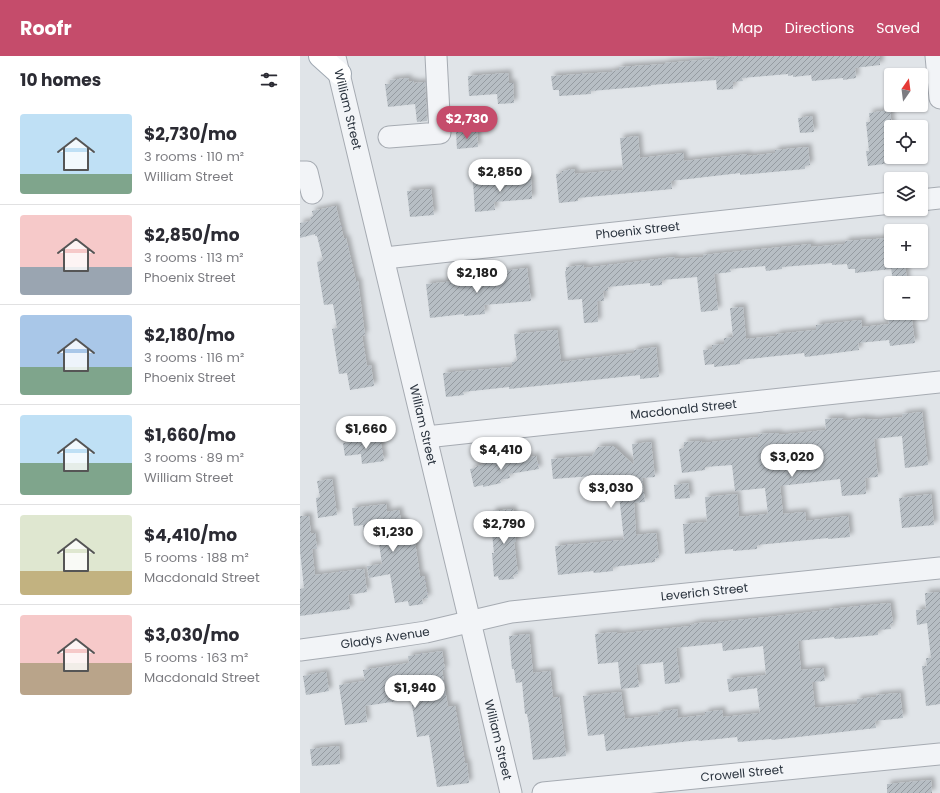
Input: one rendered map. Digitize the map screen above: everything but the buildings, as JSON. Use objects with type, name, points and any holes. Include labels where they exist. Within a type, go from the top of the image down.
[{"type":"main road","points":[[320,56],[337,65]]},
{"type":"street","points":[[389,138],[440,133],[436,56]]},
{"type":"street","points":[[936,56],[940,98]]},
{"type":"street","name":"William Street","points":[[337,65],[511,793]]},
{"type":"street","points":[[300,172],[307,172],[312,193]]},
{"type":"street","points":[[928,199],[940,198]]},
{"type":"street","name":"Phoenix Street","points":[[384,258],[884,204]]},
{"type":"street","name":"Macdonald Street","points":[[426,438],[940,382]]},
{"type":"street","name":"Leverich Street","points":[[469,622],[511,612],[940,568]]},
{"type":"street","name":"Gladys Avenue","points":[[300,650],[353,644],[418,633],[469,622]]},
{"type":"street","name":"Crowell Street","points":[[543,793],[940,754]]}]
